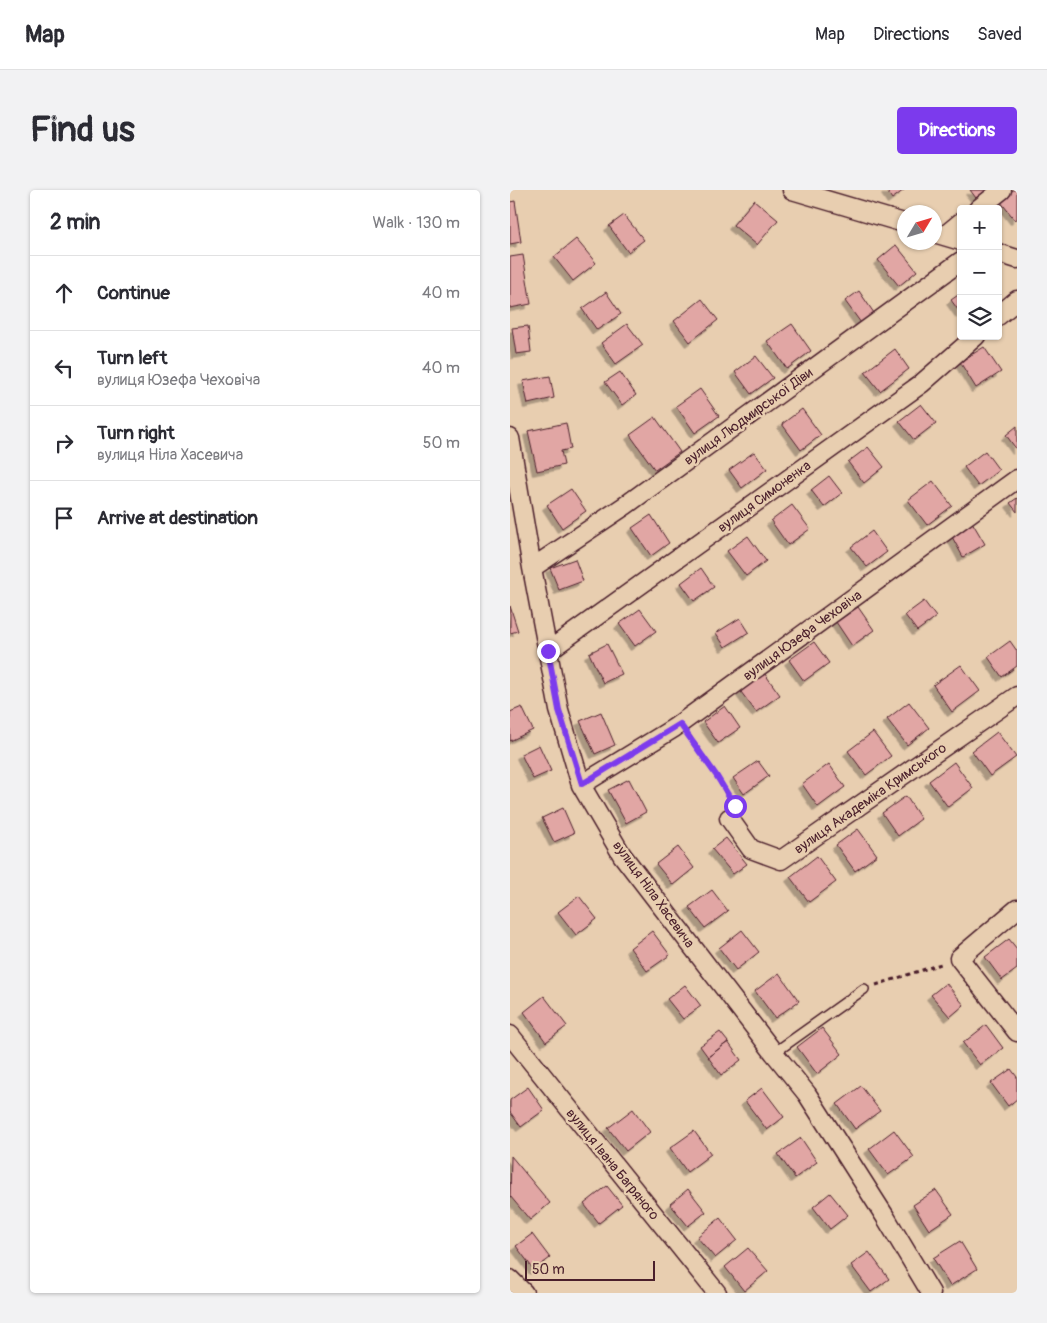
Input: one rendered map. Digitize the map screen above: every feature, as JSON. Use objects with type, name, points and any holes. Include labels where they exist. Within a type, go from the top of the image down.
[{"type":"street","points":[[792,190],[897,221]]},
{"type":"street","points":[[983,205],[1002,190]]},
{"type":"street","points":[[942,232],[957,224]]},
{"type":"street","points":[[942,235],[957,240]]},
{"type":"street","points":[[1002,254],[1017,259]]},
{"type":"street","name":"вулиця Людмирської Діви","points":[[532,568],[626,505],[957,264]]},
{"type":"street","points":[[1002,313],[1017,300]]},
{"type":"street","name":"вулиця Симоненка","points":[[548,651],[921,384],[971,340]]},
{"type":"street","name":"вулиця Ніла Хасевича","points":[[510,438],[559,710],[582,784],[622,855],[807,1094],[931,1293]]},
{"type":"street","name":"вулиця Юзефа Чеховіча","points":[[582,784],[680,724],[1017,479]]},
{"type":"street","name":"вулиця Академіка Кримського","points":[[729,818],[751,850],[780,860],[1017,696]]},
{"type":"street","points":[[1017,909],[959,958],[1017,1032]]},
{"type":"street","name":"вулиця Івана Багряного","points":[[510,1035],[717,1293]]},
{"type":"street","points":[[510,1278],[524,1293]]},
{"type":"lane","points":[[774,1053],[864,989]]},
{"type":"path","points":[[680,724],[735,806],[729,818]]},
{"type":"path","points":[[864,989],[959,958]]},
{"type":"building","points":[[886,190],[904,190],[892,199]]},
{"type":"building","points":[[970,190],[987,190],[976,198]]},
{"type":"building","points":[[1013,190],[1017,190],[1017,219],[1015,220],[1000,201]]},
{"type":"building","points":[[754,200],[778,220],[757,245],[733,225]]},
{"type":"building","points":[[515,201],[521,242],[510,244],[510,202]]},
{"type":"building","points":[[624,215],[644,240],[628,252],[609,226]]},
{"type":"building","points":[[576,239],[596,263],[573,281],[554,257]]},
{"type":"building","points":[[896,245],[897,250],[900,250],[917,271],[899,286],[878,260]]},
{"type":"building","points":[[523,255],[531,304],[510,308],[510,257]]},
{"type":"building","points":[[859,291],[874,313],[861,323],[845,301]]},
{"type":"building","points":[[606,292],[621,314],[597,330],[582,309]]},
{"type":"building","points":[[957,296],[957,308],[951,300]]},
{"type":"building","points":[[702,299],[718,320],[690,342],[674,321]]},
{"type":"building","points":[[627,324],[643,345],[616,364],[601,343]]},
{"type":"building","points":[[792,324],[811,351],[787,369],[767,341]]},
{"type":"building","points":[[528,326],[531,352],[516,354],[512,328]]},
{"type":"building","points":[[984,347],[1001,372],[976,388],[960,362]]},
{"type":"building","points":[[895,349],[909,369],[880,391],[865,372]]},
{"type":"building","points":[[756,356],[773,378],[751,394],[735,372]]},
{"type":"building","points":[[620,372],[636,395],[622,405],[605,382]]},
{"type":"building","points":[[550,376],[554,398],[528,404],[523,381]]},
{"type":"building","points":[[700,389],[719,416],[695,433],[676,406]]},
{"type":"building","points":[[921,404],[936,423],[914,440],[899,421]]},
{"type":"building","points":[[802,409],[821,435],[801,450],[782,424]]},
{"type":"building","points":[[655,417],[680,452],[655,470],[630,435]]},
{"type":"building","points":[[566,423],[571,449],[561,451],[564,465],[537,471],[528,431]]},
{"type":"building","points":[[1017,426],[1017,450],[1006,435]]},
{"type":"building","points":[[868,447],[884,467],[864,483],[848,462]]},
{"type":"building","points":[[985,451],[999,470],[978,486],[964,467]]},
{"type":"building","points":[[754,452],[767,469],[742,488],[729,470]]},
{"type":"building","points":[[829,476],[842,493],[824,507],[811,490]]},
{"type":"building","points":[[933,481],[952,506],[927,525],[908,500]]},
{"type":"building","points":[[571,489],[586,511],[562,528],[547,505]]},
{"type":"building","points":[[1017,498],[1017,512],[1010,503]]},
{"type":"building","points":[[792,505],[810,529],[788,545],[771,521]]},
{"type":"building","points":[[651,515],[669,543],[651,556],[632,528]]},
{"type":"building","points":[[972,522],[985,544],[963,557],[951,535]]},
{"type":"building","points":[[872,531],[887,552],[867,567],[851,547]]},
{"type":"building","points":[[748,536],[766,561],[746,576],[727,551]]},
{"type":"building","points":[[575,559],[583,581],[559,590],[550,568]]},
{"type":"building","points":[[701,568],[714,587],[694,601],[681,583]]},
{"type":"building","points":[[924,601],[936,617],[917,631],[905,615]]},
{"type":"building","points":[[510,606],[518,631],[510,633]]},
{"type":"building","points":[[858,607],[874,630],[852,646],[836,622]]},
{"type":"building","points":[[640,609],[656,631],[635,646],[619,624]]},
{"type":"building","points":[[740,618],[749,632],[725,647],[716,633]]},
{"type":"building","points":[[1010,641],[1017,651],[1017,666],[1002,677],[988,657]]},
{"type":"building","points":[[814,642],[829,663],[804,681],[789,660]]},
{"type":"building","points":[[607,644],[622,674],[603,683],[589,653]]},
{"type":"building","points":[[961,665],[980,691],[952,712],[933,685]]},
{"type":"building","points":[[762,670],[780,695],[756,712],[738,688]]},
{"type":"building","points":[[909,702],[929,728],[907,745],[887,719]]},
{"type":"building","points":[[725,706],[740,728],[718,743],[703,722]]},
{"type":"building","points":[[522,707],[533,730],[510,741],[510,712]]},
{"type":"building","points":[[601,712],[615,745],[595,754],[580,721]]},
{"type":"building","points":[[873,732],[891,756],[866,775],[848,751]]},
{"type":"building","points":[[997,732],[1016,757],[990,776],[972,751]]},
{"type":"building","points":[[539,745],[551,771],[533,779],[521,754]]},
{"type":"building","points":[[758,761],[769,776],[744,794],[733,778]]},
{"type":"building","points":[[954,762],[973,788],[948,807],[929,781]]},
{"type":"building","points":[[829,764],[845,787],[818,807],[802,784]]},
{"type":"building","points":[[629,779],[646,812],[626,823],[608,790]]},
{"type":"building","points":[[906,796],[921,819],[898,836],[882,813]]},
{"type":"building","points":[[563,808],[574,833],[554,842],[542,818]]},
{"type":"building","points":[[858,829],[877,855],[855,871],[836,845]]},
{"type":"building","points":[[726,838],[747,864],[733,874],[712,849]]},
{"type":"building","points":[[678,847],[694,868],[673,885],[656,864]]},
{"type":"building","points":[[817,856],[836,882],[809,902],[790,877]]},
{"type":"building","points":[[712,890],[728,911],[705,928],[689,907]]},
{"type":"building","points":[[579,896],[597,919],[576,935],[558,912]]},
{"type":"building","points":[[742,930],[759,952],[736,970],[719,948]]},
{"type":"building","points":[[652,931],[670,955],[647,971],[630,948]]},
{"type":"building","points":[[1009,939],[1017,949],[1017,969],[1002,980],[985,957]]},
{"type":"building","points":[[779,973],[799,1001],[775,1018],[755,991]]},
{"type":"building","points":[[946,983],[964,1005],[950,1017],[931,995]]},
{"type":"building","points":[[685,985],[701,1006],[683,1019],[667,999]]},
{"type":"building","points":[[544,996],[567,1026],[546,1042],[524,1012]]},
{"type":"building","points":[[986,1025],[1003,1048],[980,1065],[963,1043]]},
{"type":"building","points":[[822,1028],[842,1054],[817,1074],[797,1047]]},
{"type":"building","points":[[720,1032],[728,1042],[708,1057],[700,1046]]},
{"type":"building","points":[[728,1042],[741,1060],[721,1075],[708,1057]]},
{"type":"building","points":[[1011,1069],[1017,1077],[1017,1099],[1008,1106],[991,1083]]},
{"type":"building","points":[[861,1086],[880,1111],[855,1129],[837,1104]]},
{"type":"building","points":[[528,1087],[544,1110],[521,1127],[510,1112],[510,1100]]},
{"type":"building","points":[[762,1088],[784,1117],[767,1130],[745,1101]]},
{"type":"building","points":[[633,1109],[650,1132],[626,1151],[608,1128]]},
{"type":"building","points":[[894,1130],[914,1157],[888,1175],[869,1149]]},
{"type":"building","points":[[694,1131],[711,1154],[687,1172],[670,1148]]},
{"type":"building","points":[[801,1138],[817,1162],[795,1178],[778,1154]]},
{"type":"building","points":[[511,1156],[550,1203],[530,1220],[510,1196]]},
{"type":"building","points":[[607,1186],[622,1205],[599,1223],[584,1204]]},
{"type":"building","points":[[688,1189],[706,1212],[688,1226],[670,1204]]},
{"type":"building","points":[[936,1190],[953,1214],[929,1230],[913,1205]]},
{"type":"building","points":[[830,1193],[848,1215],[830,1229],[813,1207]]},
{"type":"building","points":[[720,1218],[737,1240],[715,1258],[697,1237]]},
{"type":"building","points":[[532,1234],[550,1258],[534,1270],[516,1246]]},
{"type":"building","points":[[960,1241],[977,1269],[950,1286],[933,1258]]},
{"type":"building","points":[[748,1248],[768,1271],[744,1291],[725,1267]]},
{"type":"building","points":[[869,1252],[889,1279],[871,1292],[851,1265]]},
{"type":"route","points":[[548,651],[559,710],[582,784],[680,724],[735,806]]}]
